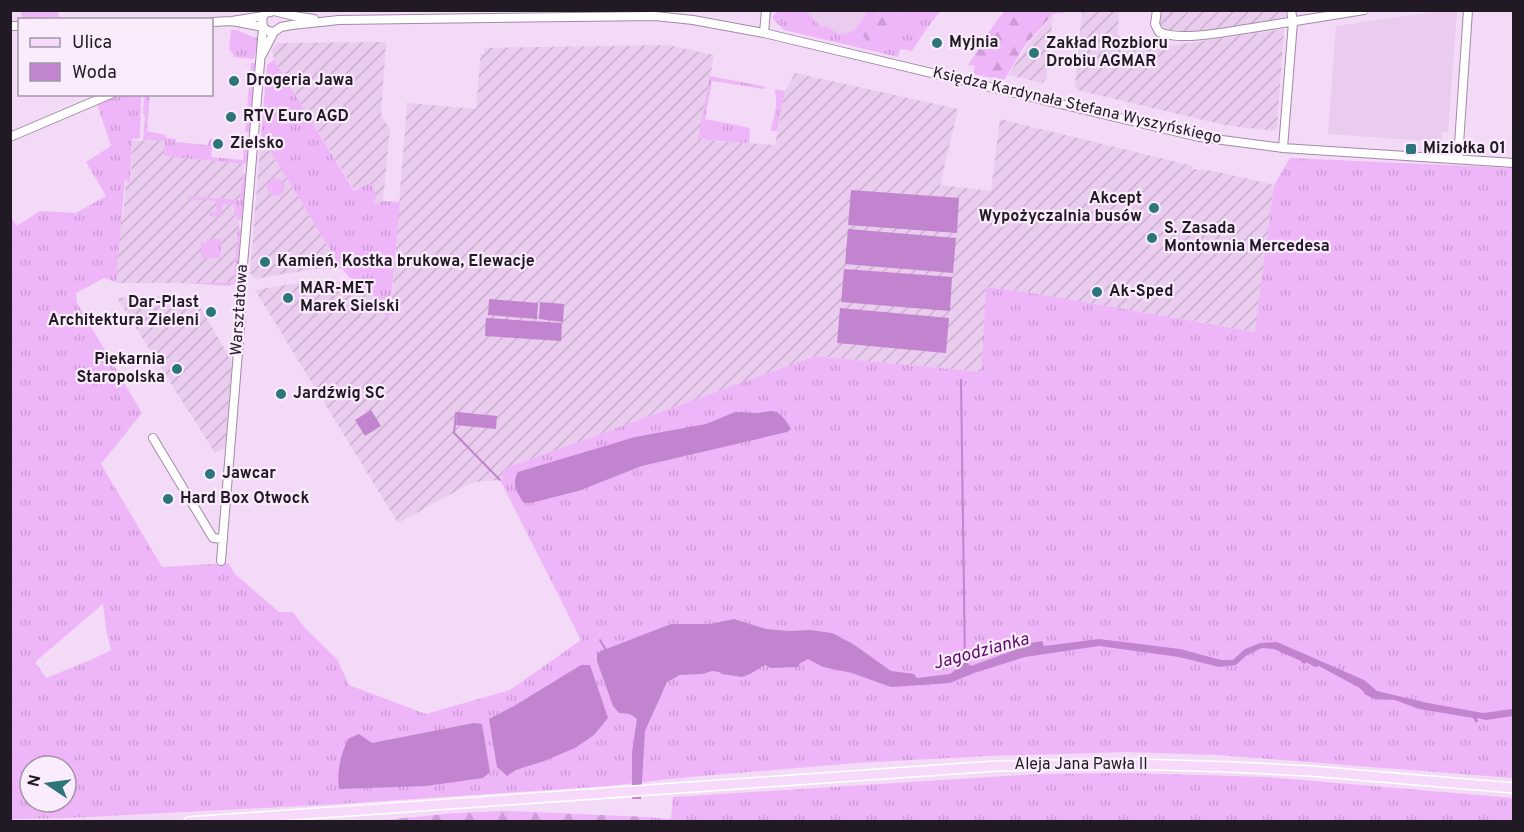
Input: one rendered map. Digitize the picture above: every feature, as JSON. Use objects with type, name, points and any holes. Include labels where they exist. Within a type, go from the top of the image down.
[{"type":"main road","name":"Aleja Jana Pawła II","points":[[189,822],[996,766],[1132,764],[1264,768],[1514,788]]},
{"type":"street","points":[[764,33],[766,10]]},
{"type":"street","points":[[1157,10],[1155,24],[1159,32],[1167,36],[1203,34],[1364,10]]},
{"type":"street","points":[[1283,148],[1293,22],[1291,10]]},
{"type":"street","points":[[1458,159],[1468,10]]},
{"type":"street","points":[[213,22],[232,21],[274,11],[310,19],[339,20]]},
{"type":"street","points":[[278,30],[283,21],[279,12]]},
{"type":"street","points":[[263,27],[262,22],[266,13]]},
{"type":"street","name":"Księdza Kardynała Stefana Wyszyńskiego","points":[[339,20],[655,16],[693,20],[857,54],[1199,137],[1283,148],[1514,163]]},
{"type":"street","points":[[232,21],[263,27],[268,31],[299,24],[339,20]]},
{"type":"street","name":"Warsztatowa","points":[[221,561],[263,27]]},
{"type":"street","name":"Warsztatowa","points":[[260,59],[278,30]]},
{"type":"street","points":[[10,137],[106,96]]},
{"type":"street","points":[[153,438],[213,538],[223,539]]},
{"type":"shaded area","points":[[786,11],[871,11],[853,38],[843,39]]},
{"type":"shaded area","points":[[1082,11],[1119,11],[1118,36],[1154,42],[1161,47],[1284,29],[1277,128],[1274,131],[1224,125],[1077,90],[1075,86]]},
{"type":"shaded area","points":[[1161,11],[1285,11],[1286,17],[1225,28],[1168,33],[1160,23]]},
{"type":"shaded area","points":[[1438,11],[1457,11],[1448,132],[1442,132],[1442,142],[1328,134],[1336,26]]},
{"type":"shaded area","points":[[1053,15],[1046,79],[1042,83],[1008,75],[1028,44]]},
{"type":"shaded area","points":[[386,42],[381,116],[390,129],[383,201],[374,206],[370,183],[355,191],[274,60],[272,50],[277,43]]},
{"type":"shaded area","points":[[669,45],[714,55],[699,139],[775,145],[785,91],[795,73],[958,109],[940,185],[991,191],[1000,119],[1193,166],[1193,169],[1214,171],[1274,185],[1256,332],[986,287],[981,372],[815,356],[505,469],[502,480],[473,482],[398,523],[255,290],[316,280],[354,283],[371,290],[390,321],[407,103],[476,109],[481,52],[484,54],[484,48]]},
{"type":"shaded area","points":[[261,136],[342,269],[313,269],[255,279],[250,273]]},
{"type":"shaded area","points":[[132,140],[165,141],[164,156],[244,164],[234,283],[117,283],[98,275],[61,213],[123,218],[126,180],[131,183]]},
{"type":"shaded area","points":[[152,296],[195,298],[232,362],[225,448],[215,453],[117,298]]},
{"type":"green space","points":[[886,10],[903,11],[878,44],[869,44],[862,34],[871,19]]},
{"type":"green space","points":[[1005,10],[1065,11],[1053,14],[1025,45],[1004,80],[973,74],[975,66],[968,65]]},
{"type":"green space","points":[[21,11],[58,11],[59,17],[23,18]]},
{"type":"green space","points":[[778,11],[806,11],[822,28],[826,25],[833,31],[845,34],[855,29],[868,11],[886,11],[877,13],[878,44],[903,11],[941,11],[912,51],[900,49],[898,57],[784,30],[773,19]]},
{"type":"green space","points":[[231,30],[237,30],[258,39],[254,59],[234,57],[229,49]]},
{"type":"green space","points":[[274,60],[354,191],[370,183],[376,193],[374,205],[383,201],[400,202],[389,322],[371,290],[354,283],[342,269],[261,136],[267,65]]},
{"type":"green space","points":[[251,63],[255,63],[250,132],[245,132]]},
{"type":"green space","points":[[710,76],[766,87],[764,89],[712,81],[705,119],[747,127],[750,130],[749,143],[698,139]]},
{"type":"green space","points":[[774,89],[785,91],[777,131],[771,129],[776,104]]},
{"type":"green space","points":[[108,96],[141,96],[140,138],[132,139],[130,183],[125,179],[116,282],[104,278],[76,293],[77,303],[142,413],[101,464],[162,567],[228,563],[235,574],[279,612],[293,612],[305,628],[337,659],[349,685],[426,714],[510,690],[581,640],[500,480],[502,480],[504,469],[815,356],[981,372],[986,287],[1255,332],[1274,185],[1290,158],[1513,168],[1513,778],[1218,755],[1127,752],[857,763],[608,786],[339,804],[11,819],[10,216],[17,226],[40,211],[76,213],[106,196],[86,162],[111,146],[96,101]],"holes":[[[103,604],[111,650],[46,678],[35,662]]]},
{"type":"green space","points":[[144,96],[150,96],[147,131],[166,135],[166,138],[176,139],[176,142],[208,145],[210,139],[213,139],[211,157],[243,160],[244,144],[248,144],[247,162],[244,164],[164,156],[165,141],[143,140],[145,115],[143,114]]},
{"type":"green space","points":[[243,173],[246,176],[242,219],[240,220],[234,215],[235,205],[223,204],[219,217],[209,216],[209,212],[216,213],[217,201],[188,199],[188,196],[240,200]]},
{"type":"green space","points":[[276,178],[282,181],[285,187],[282,193],[276,196],[270,193],[267,187],[270,181]]},
{"type":"green space","points":[[238,228],[241,229],[236,283],[230,286],[183,283],[234,283]]},
{"type":"green space","points":[[207,239],[222,239],[220,258],[201,257],[201,243],[207,243]]},
{"type":"green space","points":[[1128,773],[1267,777],[1513,798],[1513,821],[647,821],[647,817],[671,819],[673,797],[1038,774]]},
{"type":"green space","points":[[507,811],[647,817],[647,822],[363,822],[456,813]]},
{"type":"water","points":[[851,190],[959,198],[957,233],[848,225]]},
{"type":"water","points":[[848,229],[956,238],[953,273],[845,264]]},
{"type":"water","points":[[844,269],[952,277],[950,311],[841,302]]},
{"type":"water","points":[[489,299],[538,303],[537,319],[488,315]]},
{"type":"water","points":[[540,302],[564,304],[563,322],[539,319]]},
{"type":"water","points":[[840,308],[949,318],[946,353],[837,343]]},
{"type":"water","points":[[486,318],[562,323],[561,341],[485,336]]},
{"type":"water","points":[[371,410],[381,426],[365,436],[355,420]]},
{"type":"water","points":[[772,411],[781,415],[791,429],[787,432],[642,466],[578,491],[531,503],[524,503],[516,488],[515,480],[518,472],[635,437],[706,424],[735,412]]},
{"type":"water","points":[[457,412],[497,416],[496,429],[456,425]]},
{"type":"water","points":[[734,619],[766,629],[832,633],[853,644],[891,671],[914,674],[917,678],[950,674],[966,662],[971,666],[1015,650],[1013,646],[1042,641],[1044,646],[1099,639],[1180,649],[1221,660],[1233,660],[1245,649],[1260,643],[1277,642],[1364,680],[1377,691],[1483,713],[1513,709],[1513,716],[1486,720],[1478,718],[1476,723],[1473,718],[1419,709],[1395,700],[1375,699],[1319,666],[1302,663],[1274,649],[1262,648],[1247,655],[1236,665],[1219,667],[1179,657],[1099,646],[1025,657],[950,683],[891,687],[852,673],[823,667],[808,659],[798,667],[771,668],[765,665],[742,677],[712,671],[680,675],[667,682],[645,731],[641,799],[632,799],[632,752],[637,719],[630,714],[619,713],[613,706],[597,661],[597,654],[671,624],[710,624]]},
{"type":"water","points":[[581,665],[590,665],[608,718],[594,735],[575,748],[516,770],[507,776],[497,767],[489,719]]},
{"type":"water","points":[[474,723],[482,724],[490,772],[483,778],[426,786],[339,789],[340,764],[348,739],[359,734],[372,743]]},
{"type":"waterway","name":"Jagodzianka","points":[[961,380],[965,665]]},
{"type":"waterway","points":[[456,413],[454,433],[500,480]]},
{"type":"waterway","points":[[600,640],[606,650]]},
{"type":"place","name":"Myjnia","points":[[937,43]]},
{"type":"place","name":"Zakład Rozbioru Drobiu AGMAR","points":[[1034,53]]},
{"type":"place","name":"Drogeria Jawa","points":[[234,81]]},
{"type":"place","name":"RTV Euro AGD","points":[[231,117]]},
{"type":"place","name":"Zielsko","points":[[218,144]]},
{"type":"place","name":"Miziołka 01","points":[[1411,149]]},
{"type":"place","name":"Akcept Wypożyczalnia busów","points":[[1154,208]]},
{"type":"place","name":"S. Zasada Montownia Mercedesa","points":[[1152,238]]},
{"type":"place","name":"Kamień, Kostka brukowa, Elewacje","points":[[265,262]]},
{"type":"place","name":"Ak-Sped","points":[[1097,292]]},
{"type":"place","name":"MAR-MET Marek Sielski","points":[[288,298]]},
{"type":"place","name":"Dar-Plast Architektura Zieleni","points":[[211,312]]},
{"type":"place","name":"Piekarnia Staropolska","points":[[177,369]]},
{"type":"place","name":"Jardźwig SC","points":[[281,394]]},
{"type":"place","name":"Jawcar","points":[[210,474]]},
{"type":"place","name":"Hard Box Otwock","points":[[168,499]]}]
